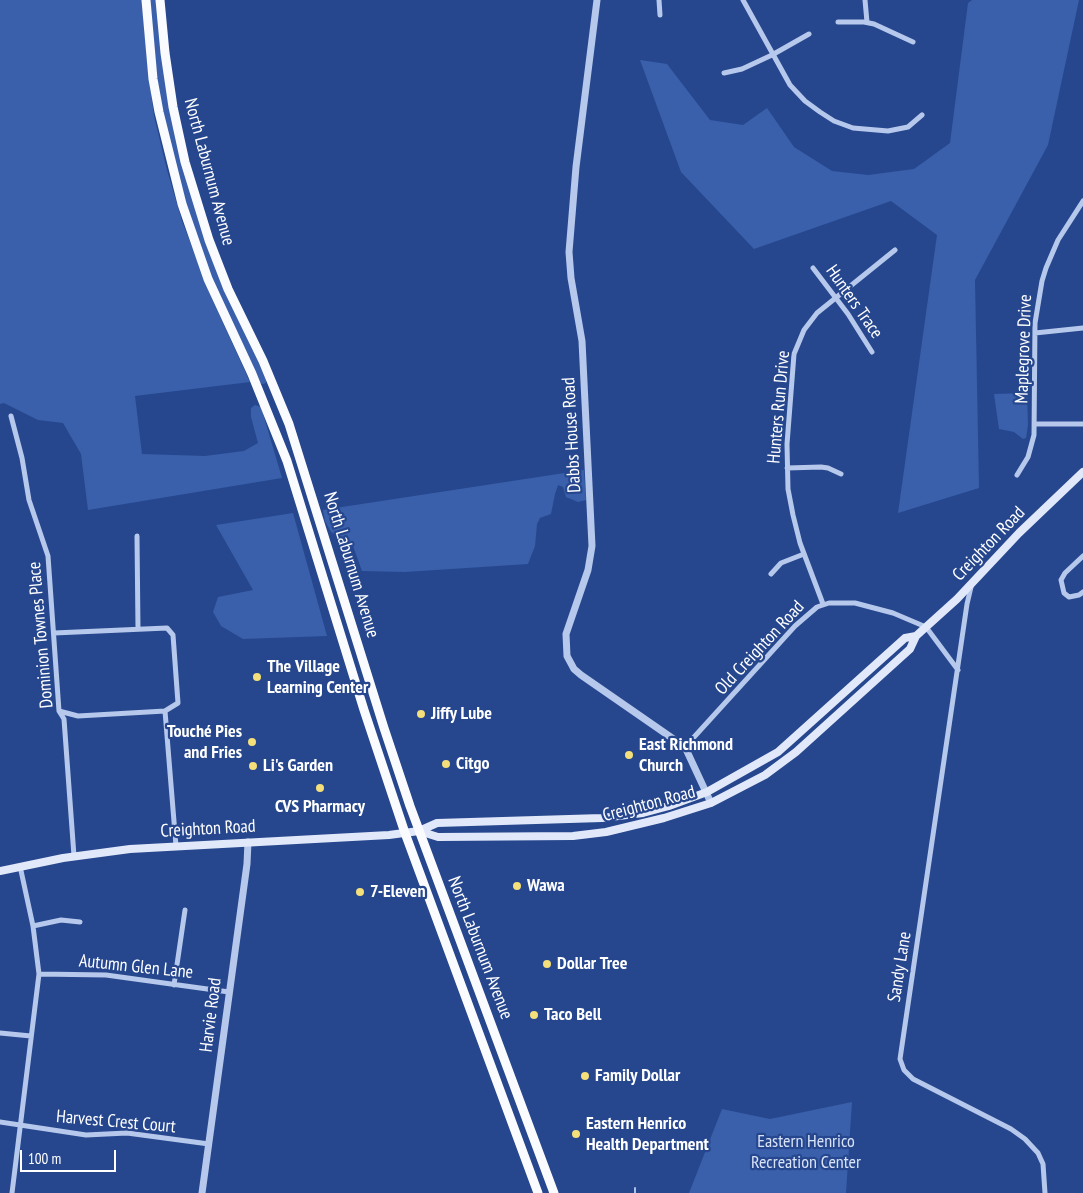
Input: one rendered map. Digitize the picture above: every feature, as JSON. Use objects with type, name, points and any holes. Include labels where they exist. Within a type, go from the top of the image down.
[{"type":"main road","name":"North Laburnum Avenue","points":[[146,0],[153,79],[159,112],[182,204],[208,278],[252,374],[287,461],[364,710],[405,833],[538,1193]]},
{"type":"main road","name":"North Laburnum Avenue","points":[[160,0],[173,108],[198,206],[209,240],[228,289],[263,361],[289,424],[384,728],[419,831],[554,1193]]},
{"type":"main road","name":"Creighton Road","points":[[419,831],[438,837],[589,834],[634,827],[711,802],[765,775],[796,752],[910,649],[916,636],[957,599],[1019,533],[1083,472]]},
{"type":"main road","name":"Creighton Road","points":[[0,871],[74,856],[130,849],[405,833],[419,831],[437,823],[623,816],[669,806],[707,792],[778,752],[904,638],[916,636]]},
{"type":"street","name":"Dabbs House Road","points":[[597,0],[575,176],[569,252],[571,278],[582,341],[592,546],[588,570],[566,634],[568,656],[574,669],[580,675],[685,747],[711,802]]},
{"type":"street","points":[[659,0],[660,15]]},
{"type":"street","points":[[743,0],[790,85],[805,101],[820,112],[844,125],[864,130],[896,131],[908,126],[922,115]]},
{"type":"street","points":[[865,0],[867,22]]},
{"type":"street","points":[[838,22],[867,22],[913,42]]},
{"type":"street","points":[[724,73],[738,70],[772,55],[809,34]]},
{"type":"street","name":"Maplegrove Drive","points":[[1017,475],[1030,451],[1034,435],[1035,333],[1039,294],[1046,268],[1058,240],[1083,201]]},
{"type":"street","name":"Hunters Run Drive","points":[[823,604],[804,554],[792,510],[787,468],[792,374],[796,347],[804,330],[813,318],[835,297],[895,250]]},
{"type":"street","name":"Hunters Trace","points":[[813,268],[865,339],[872,352]]},
{"type":"street","points":[[1035,333],[1083,328]]},
{"type":"street","name":"Dominion Townes Place","points":[[11,416],[22,458],[29,500],[48,556],[60,711],[64,719],[74,856]]},
{"type":"street","points":[[1035,424],[1083,424]]},
{"type":"street","points":[[787,468],[821,467],[841,474]]},
{"type":"street","points":[[136,536],[138,629]]},
{"type":"street","points":[[771,574],[781,563],[804,554]]},
{"type":"street","points":[[1083,556],[1065,573],[1061,580],[1064,593],[1069,596],[1079,595],[1083,592]]},
{"type":"street","name":"Sandy Lane","points":[[973,580],[967,604],[900,1051],[900,1062],[907,1074],[913,1079],[1011,1129],[1025,1139],[1038,1153],[1043,1164],[1045,1193]]},
{"type":"street","name":"Old Creighton Road","points":[[685,747],[795,626],[805,616],[823,604],[854,603],[893,613],[926,627]]},
{"type":"street","points":[[926,627],[958,670]]},
{"type":"street","points":[[54,633],[167,628],[173,636],[178,703],[165,711],[78,716],[60,711]]},
{"type":"street","points":[[165,711],[176,846]]},
{"type":"street","name":"Harvie Road","points":[[202,1193],[247,864],[248,842]]},
{"type":"street","points":[[12,1193],[39,974],[34,926],[20,866]]},
{"type":"street","points":[[174,985],[184,910]]},
{"type":"street","points":[[34,926],[61,920],[80,922]]},
{"type":"street","name":"Autumn Glen Lane","points":[[39,974],[106,975],[229,992]]},
{"type":"street","points":[[0,1033],[31,1036]]},
{"type":"street","name":"Harvest Crest Court","points":[[0,1122],[86,1135],[127,1133],[209,1144]]},
{"type":"green space","points":[[0,0],[142,0],[154,116],[167,170],[182,221],[213,301],[250,382],[135,396],[142,454],[205,456],[244,451],[258,443],[251,417],[251,408],[255,405],[261,407],[282,478],[88,510],[81,454],[63,423],[38,420],[4,403],[0,404]]},
{"type":"green space","points":[[150,0],[158,0],[168,96],[215,268],[266,377],[266,383],[263,384],[260,383],[208,269],[189,217],[164,122],[157,77]]},
{"type":"green space","points":[[972,0],[1079,0],[1048,145],[975,280],[979,488],[898,513],[937,235],[891,201],[754,249],[681,172],[640,60],[667,64],[710,120],[743,125],[767,108],[794,147],[832,171],[868,175],[914,169],[950,143],[968,3]]},
{"type":"green space","points":[[1027,393],[1028,425],[1026,438],[1023,439],[1014,432],[999,429],[994,394]]},
{"type":"green space","points":[[584,470],[586,500],[578,502],[566,497],[563,487],[558,485],[551,514],[540,518],[537,524],[535,546],[528,564],[405,572],[362,571],[352,543],[342,540],[331,532],[325,521],[323,510],[329,509]]},
{"type":"green space","points":[[293,513],[327,636],[243,639],[221,626],[213,612],[218,597],[253,590],[216,525]]},
{"type":"green space","name":"Eastern Henrico Recreation Center","points":[[852,1102],[846,1193],[689,1193],[722,1109],[770,1119]]},
{"type":"waterway","points":[[635,1188],[635,1193]]},
{"type":"place","name":"The Village Learning Center","points":[[257,677]]},
{"type":"place","name":"Jiffy Lube","points":[[421,714]]},
{"type":"place","name":"Touché Pies and Fries","points":[[252,742]]},
{"type":"place","name":"East Richmond Church","points":[[629,755]]},
{"type":"place","name":"Citgo","points":[[446,764]]},
{"type":"place","name":"Li's Garden","points":[[253,766]]},
{"type":"place","name":"CVS Pharmacy","points":[[320,788]]},
{"type":"place","name":"Wawa","points":[[517,886]]},
{"type":"place","name":"7-Eleven","points":[[360,892]]},
{"type":"place","name":"Dollar Tree","points":[[547,964]]},
{"type":"place","name":"Taco Bell","points":[[534,1015]]},
{"type":"place","name":"Family Dollar","points":[[585,1076]]},
{"type":"place","name":"Eastern Henrico Health Department","points":[[576,1134]]}]
